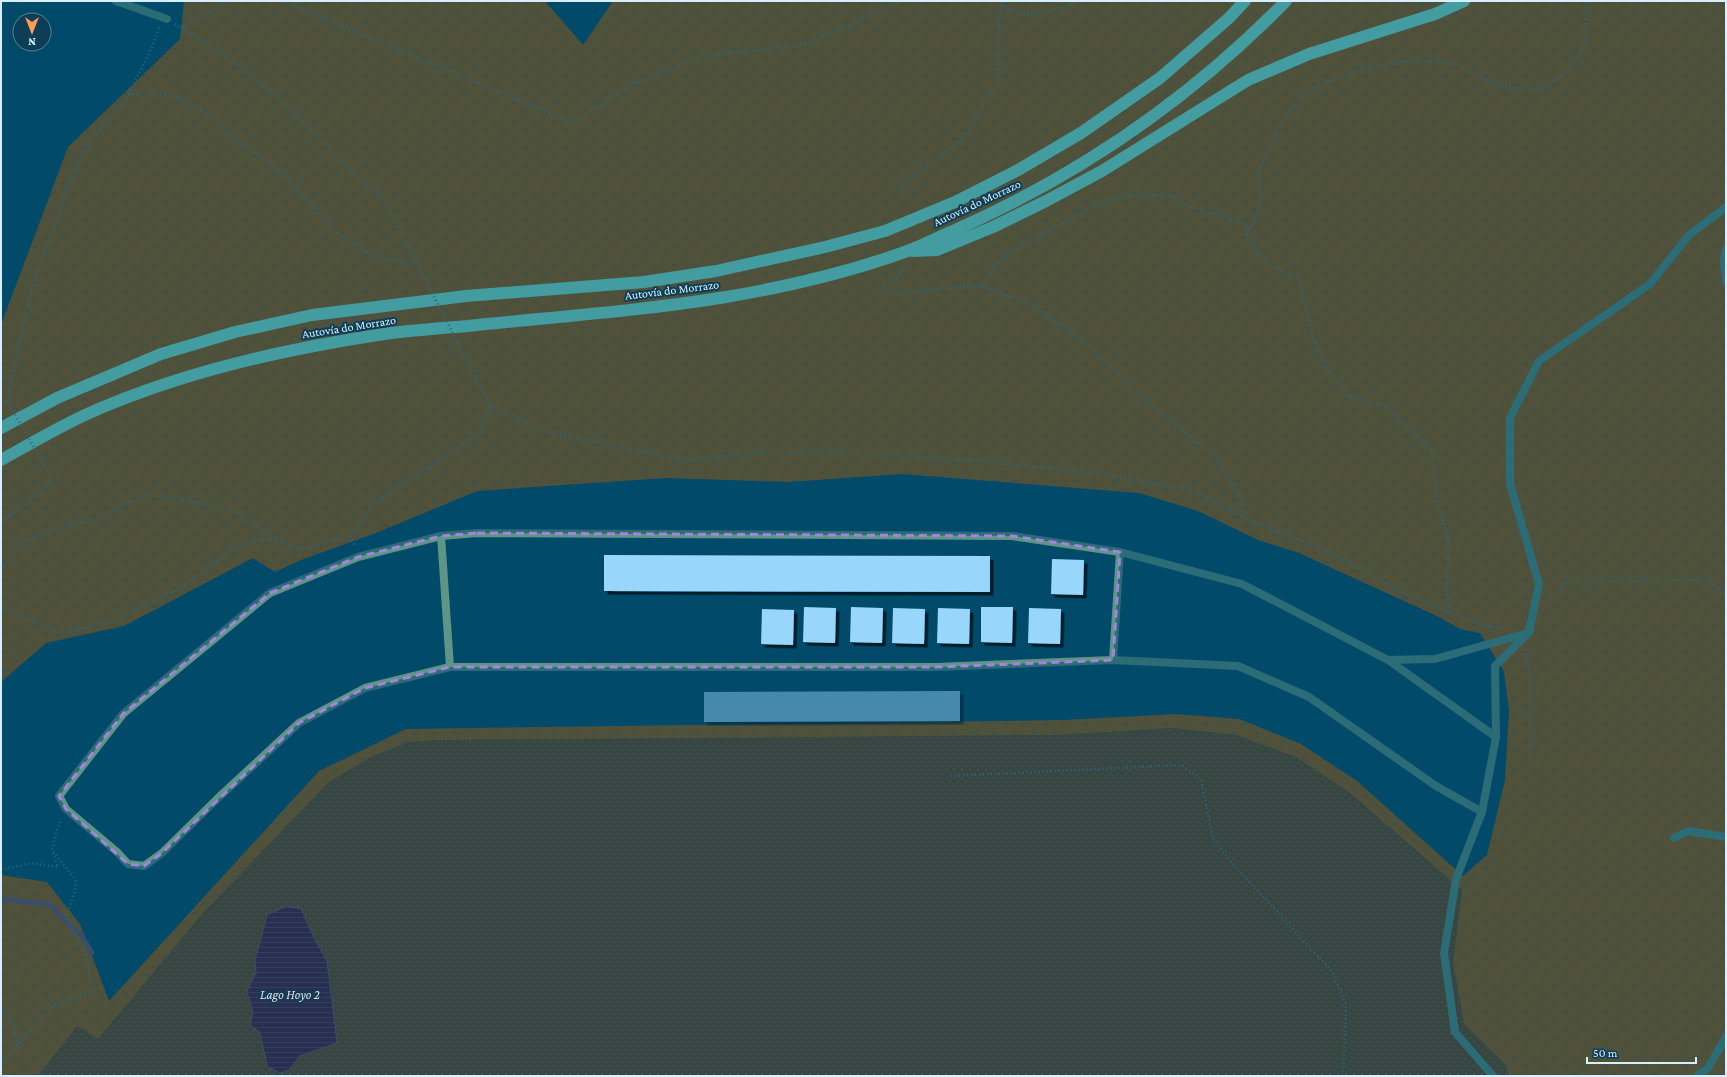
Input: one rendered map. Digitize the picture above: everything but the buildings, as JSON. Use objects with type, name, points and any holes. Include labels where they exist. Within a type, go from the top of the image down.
[{"type":"highway","name":"Autovía do Morrazo","points":[[1,428],[58,398],[161,354],[250,329],[312,315],[451,298],[644,282],[716,271],[825,247],[886,231],[956,202],[1018,170],[1081,133],[1160,78],[1229,18],[1245,1]]},
{"type":"highway","name":"Autovía do Morrazo","points":[[1,460],[112,403],[190,376],[254,358],[324,344],[394,333],[656,307],[727,297],[850,270],[906,252],[989,215],[1033,192],[1108,148],[1201,80],[1266,22],[1286,1]]},
{"type":"highway","points":[[906,252],[937,250],[993,227],[1026,211],[1102,171],[1248,80],[1309,54],[1435,14],[1464,1]]},
{"type":"street","points":[[116,1],[165,18]]},
{"type":"street","points":[[1493,1076],[1455,1032],[1444,954],[1456,879],[1482,812],[1496,737],[1495,666],[1529,632],[1539,584],[1510,484],[1510,418],[1539,361],[1650,284],[1689,236],[1726,207]]},
{"type":"street","points":[[1726,249],[1724,258],[1726,282]]},
{"type":"street","points":[[1482,812],[1436,786],[1309,697],[1238,666],[1113,660],[936,667],[450,667],[365,688],[299,723],[217,799],[162,853],[144,866],[128,864],[117,852],[66,809],[59,796],[123,714],[270,593],[358,557],[440,536],[477,533],[1012,536],[1120,552],[1242,584],[1388,660],[1496,737]]},
{"type":"street","points":[[440,536],[450,667]]},
{"type":"street","points":[[1113,660],[1120,552]]},
{"type":"street","points":[[1388,660],[1435,659],[1529,632]]},
{"type":"street","points":[[1674,838],[1688,831],[1726,838]]},
{"type":"street","points":[[1697,1076],[1708,1068],[1726,1037]]},
{"type":"path","points":[[181,28],[229,1]]},
{"type":"path","points":[[283,1],[574,123],[630,86],[697,56],[806,44],[900,1]]},
{"type":"path","points":[[902,199],[903,185],[965,137],[998,80],[998,35],[1002,6],[1001,1]]},
{"type":"path","points":[[1002,6],[1022,15],[1042,14],[1072,5],[1074,1]]},
{"type":"path","points":[[1449,612],[1447,578],[1449,543],[1437,497],[1432,451],[1389,408],[1347,396],[1319,356],[1299,282],[1261,257],[1246,236],[1261,203],[1258,173],[1283,119],[1309,89],[1374,66],[1416,60],[1454,64],[1501,87],[1542,89],[1568,72],[1586,41],[1587,1]]},
{"type":"path","points":[[1,520],[24,505],[49,484],[51,479],[49,473],[7,401],[32,290],[80,155],[129,94],[165,18],[215,49],[278,96],[344,164],[387,203],[416,263],[490,406],[548,432],[686,460],[754,453],[857,453],[1008,464],[1102,474],[1195,491],[1242,517],[1332,553],[1399,591],[1478,624],[1507,629]]},
{"type":"path","points":[[129,94],[142,96],[165,95],[183,99],[214,119],[231,137],[280,171],[338,234],[379,259],[416,263]]},
{"type":"path","points":[[983,286],[995,264],[1008,254],[1111,198],[1149,194],[1172,196],[1190,207],[1250,226]]},
{"type":"path","points":[[914,263],[900,271],[897,280],[885,284],[883,288],[885,291],[891,294],[899,294],[943,288],[983,286],[1035,306],[1088,345],[1128,384],[1172,423],[1215,456],[1240,498],[1242,517]]},
{"type":"path","points":[[1,401],[7,401]]},
{"type":"path","points":[[1,568],[29,539],[70,523],[91,521],[145,495],[177,498],[234,511],[276,539],[287,545],[303,549],[351,536],[374,503],[480,433],[490,406]]},
{"type":"path","points":[[1,605],[22,617],[62,634],[114,620],[183,587],[235,547],[254,542],[276,539]]},
{"type":"path","points":[[1536,597],[1554,598],[1565,581],[1707,580],[1726,595]]},
{"type":"path","points":[[1522,639],[1527,653],[1530,682],[1531,759]]},
{"type":"path","points":[[951,776],[1182,765],[1201,779],[1213,839],[1238,870],[1332,972],[1346,1006],[1343,1076]]},
{"type":"path","points":[[1,870],[31,863],[58,867],[52,850],[57,830],[66,809]]},
{"type":"path","points":[[1,1064],[58,1002],[90,992],[87,958],[69,924],[67,914],[76,888],[75,879],[52,850]]},
{"type":"path","points":[[1,1009],[12,1019],[18,1046]]},
{"type":"highlighted area","points":[[477,533],[1012,536],[1120,552],[1113,660],[936,667],[450,667],[365,688],[299,723],[162,853],[144,866],[128,864],[66,809],[59,796],[123,714],[270,593],[358,557],[441,536]]},
{"type":"shaded area","points":[[1172,728],[1236,735],[1296,757],[1350,793],[1462,890],[1453,962],[1464,1024],[1505,1064],[1509,1076],[38,1076],[77,1025],[98,1039],[204,912],[329,782],[373,756],[409,742],[438,740],[1060,735]]},
{"type":"green space","points":[[184,1],[545,1],[583,45],[613,1],[1726,1],[1726,1076],[1509,1076],[1505,1064],[1464,1024],[1453,962],[1462,890],[1350,793],[1296,757],[1236,735],[1172,728],[1060,735],[438,740],[409,742],[373,756],[329,782],[204,912],[98,1039],[77,1026],[38,1076],[1,1076],[1,875],[47,882],[80,924],[109,1001],[319,771],[406,729],[1064,720],[1175,714],[1239,719],[1301,744],[1357,781],[1463,876],[1487,855],[1505,780],[1509,711],[1504,672],[1480,633],[1460,629],[1439,617],[1299,553],[1258,540],[1198,511],[1139,493],[902,474],[788,482],[666,478],[477,491],[376,533],[301,560],[275,572],[253,558],[124,626],[46,643],[1,682],[1,325],[68,147],[180,39]]},
{"type":"water","name":"Lago Hoyo 2","points":[[287,906],[301,909],[314,938],[327,961],[337,1043],[300,1056],[289,1070],[280,1073],[267,1066],[260,1032],[250,1025],[253,1012],[247,992],[256,972],[255,961],[267,915]]},
{"type":"waterway","points":[[1,899],[47,904],[53,907],[67,923],[82,936],[92,953]]}]
